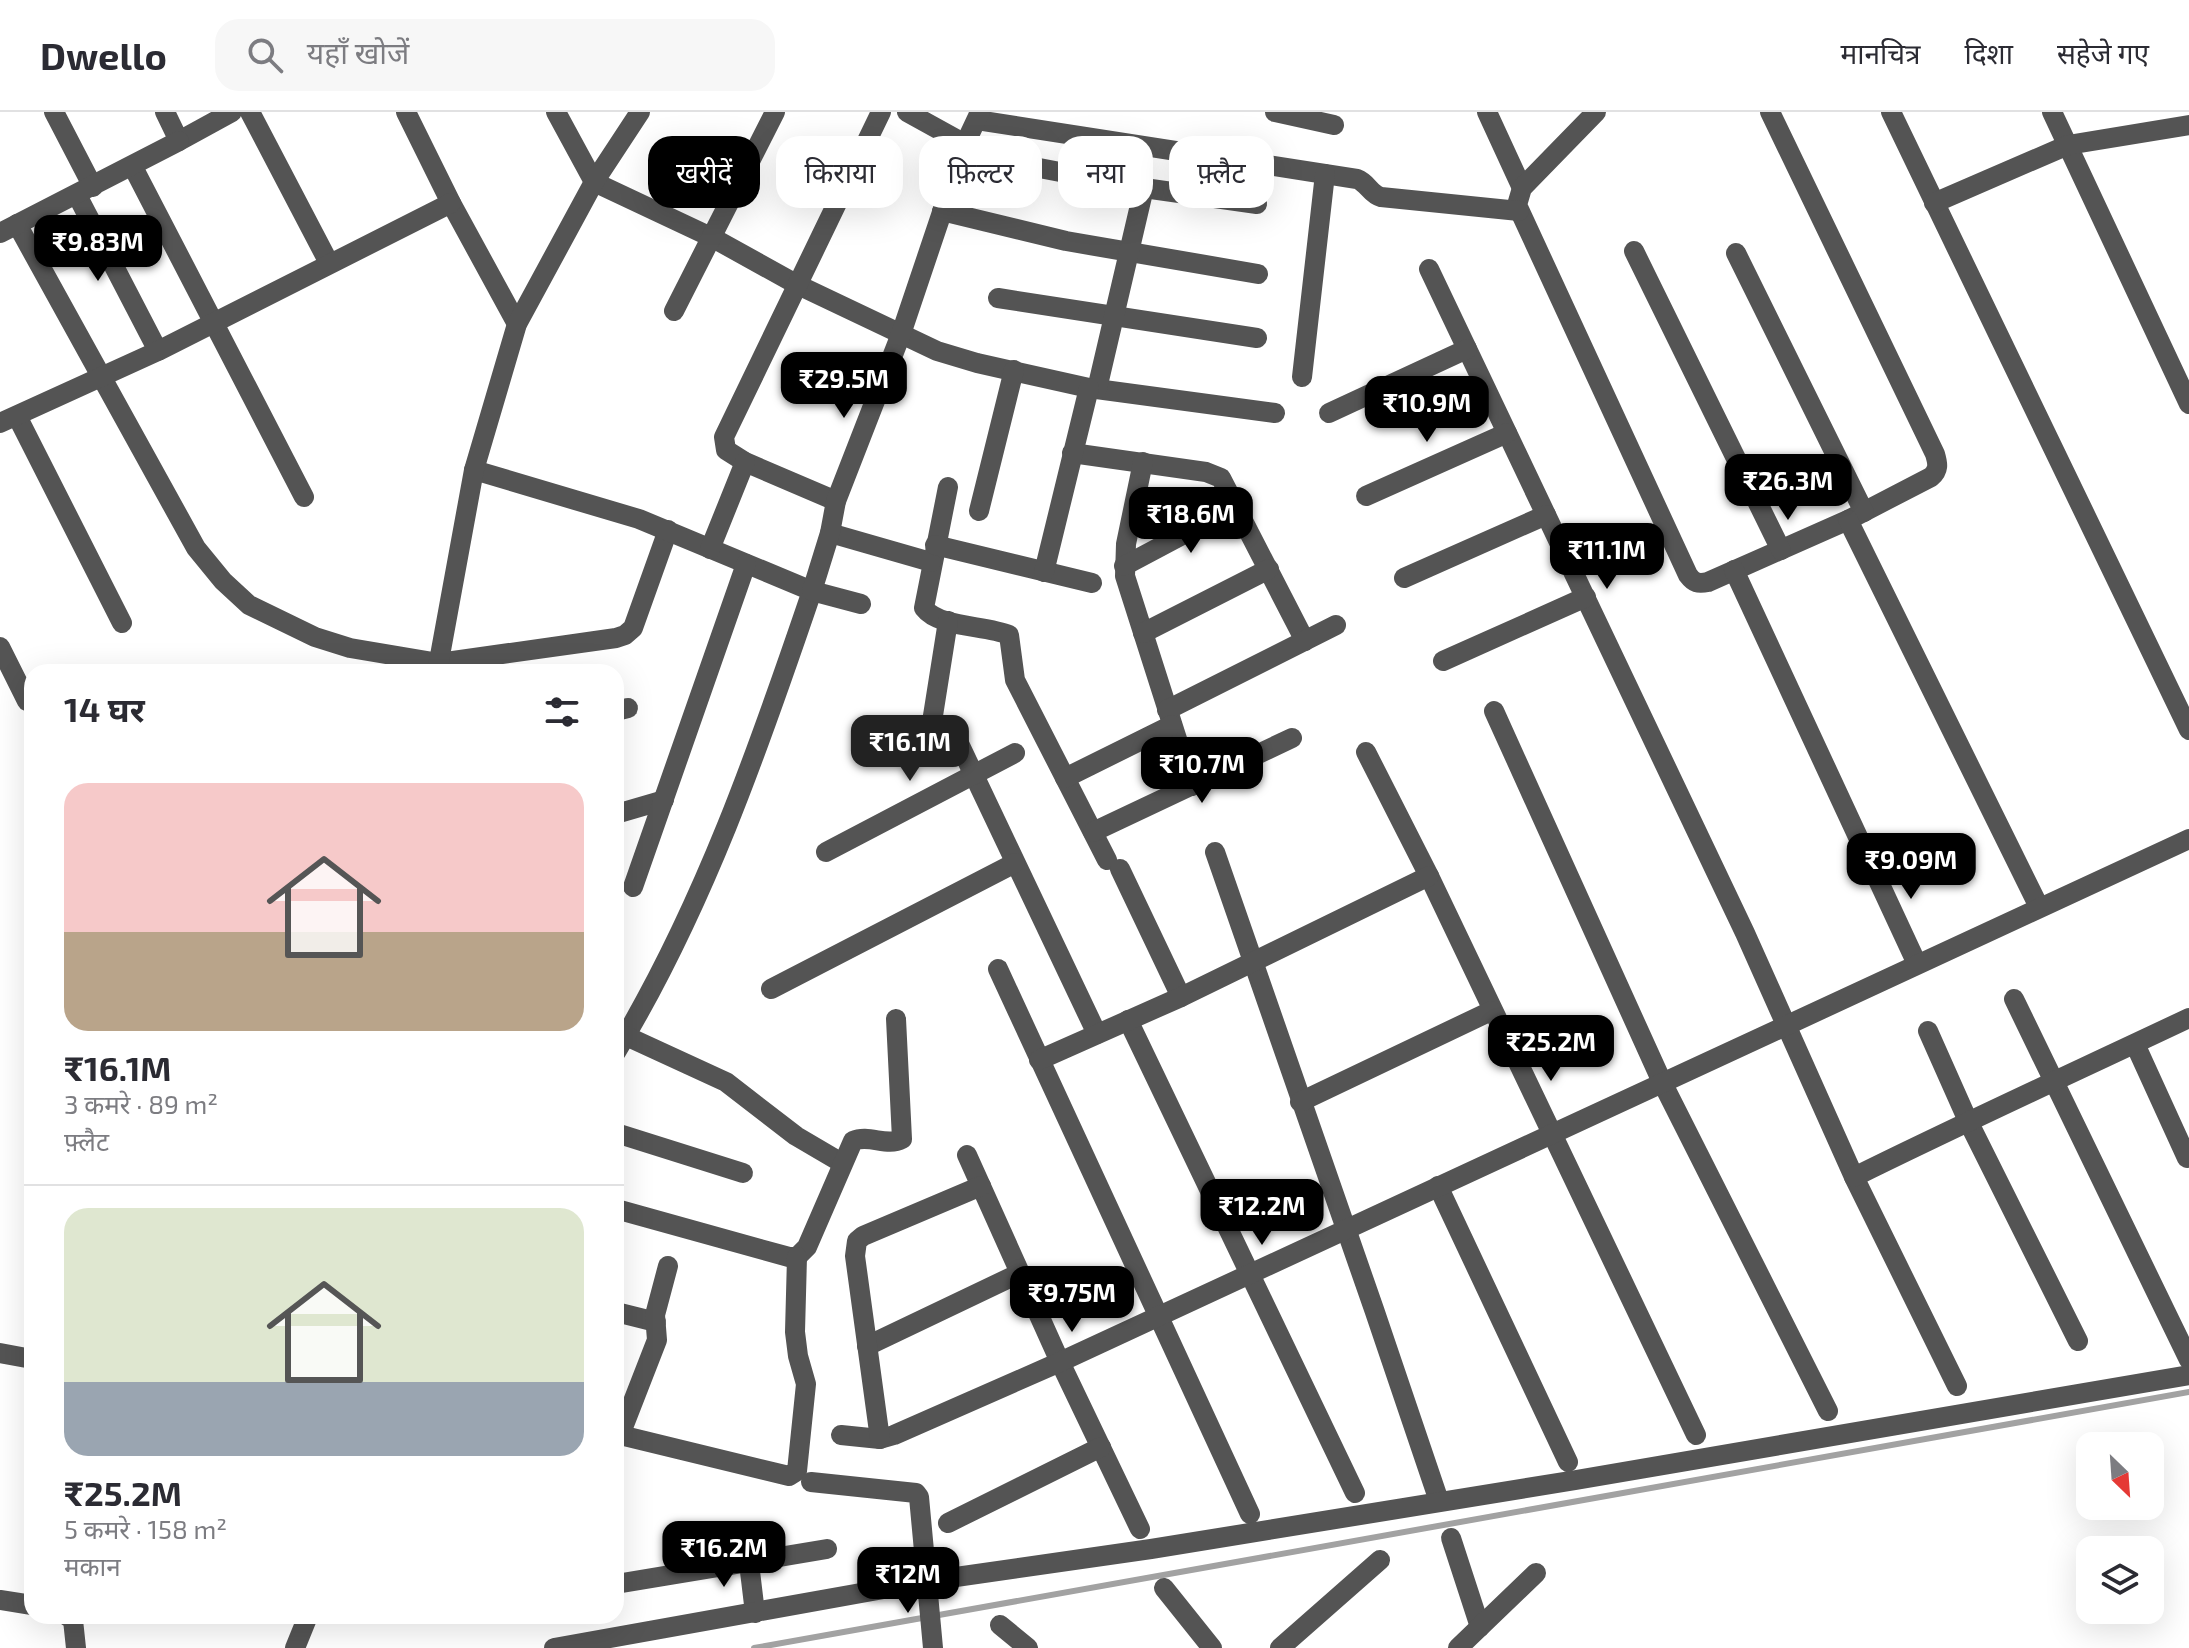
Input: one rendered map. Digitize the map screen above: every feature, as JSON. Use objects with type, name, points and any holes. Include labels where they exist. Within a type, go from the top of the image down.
[{"type":"street","points":[[54,112],[85,191],[158,351]]},
{"type":"street","points":[[165,112],[179,141]]},
{"type":"street","points":[[232,112],[133,167],[6,225],[100,377],[196,548],[223,581],[249,605],[333,644],[420,664]]},
{"type":"street","points":[[250,112],[329,263]]},
{"type":"street","points":[[406,112],[517,324]]},
{"type":"street","points":[[556,112],[594,182],[713,238],[796,284],[958,358],[1093,389],[1275,413]]},
{"type":"street","points":[[439,664],[474,470],[517,324],[594,182],[640,112]]},
{"type":"street","points":[[674,311],[775,112]]},
{"type":"street","points":[[836,501],[745,462],[726,450],[724,437],[881,112]]},
{"type":"street","points":[[907,112],[950,136]]},
{"type":"street","points":[[1275,112],[1334,125]]},
{"type":"street","points":[[1487,112],[1522,188]]},
{"type":"street","points":[[1596,112],[1522,188],[1516,199],[1688,575],[1699,584],[1856,516],[1937,472],[1935,454],[1770,112]]},
{"type":"street","points":[[1891,112],[2189,730]]},
{"type":"street","points":[[2052,112],[2189,404]]},
{"type":"street","points":[[969,136],[978,116],[1360,180],[1374,195],[1381,197],[1519,211]]},
{"type":"street","points":[[1934,203],[2068,145],[2189,125]]},
{"type":"street","points":[[133,167],[304,497]]},
{"type":"street","points":[[1302,377],[1325,174]]},
{"type":"street","points":[[122,623],[8,420],[158,351],[451,203]]},
{"type":"street","points":[[624,1039],[658,980],[720,844],[766,726],[812,591],[830,533],[836,501],[901,334],[943,208]]},
{"type":"street","points":[[1044,572],[1072,453],[1113,316],[1139,208]]},
{"type":"street","points":[[942,211],[1039,235],[1258,274]]},
{"type":"street","points":[[1634,251],[1781,550]]},
{"type":"street","points":[[1736,253],[2039,907]]},
{"type":"street","points":[[1429,269],[1738,918],[1854,1177],[1957,1386]]},
{"type":"street","points":[[998,298],[1257,338]]},
{"type":"street","points":[[1329,413],[1467,349]]},
{"type":"street","points":[[979,511],[1014,370]]},
{"type":"street","points":[[1366,496],[1507,433]]},
{"type":"street","points":[[1072,453],[1215,474],[1227,486],[1305,641]]},
{"type":"street","points":[[710,549],[745,462]]},
{"type":"street","points":[[1143,462],[1124,566],[1192,786]]},
{"type":"street","points":[[474,470],[668,530],[812,591],[861,604]]},
{"type":"street","points":[[948,487],[924,608],[948,621],[1009,635],[1015,680],[1181,997]]},
{"type":"street","points":[[1124,566],[1237,506]]},
{"type":"street","points":[[1404,578],[1546,515]]},
{"type":"street","points":[[461,664],[625,635],[633,628],[668,530]]},
{"type":"street","points":[[830,533],[1092,583]]},
{"type":"street","points":[[633,887],[746,564]]},
{"type":"street","points":[[1143,633],[1269,569]]},
{"type":"street","points":[[1734,570],[1917,964]]},
{"type":"street","points":[[1443,661],[1586,597]]},
{"type":"street","points":[[928,747],[948,621]]},
{"type":"street","points":[[1065,778],[1336,625]]},
{"type":"street","points":[[0,647],[24,695]]},
{"type":"street","points":[[1494,711],[1662,1082],[1828,1411]]},
{"type":"street","points":[[954,733],[1097,1034]]},
{"type":"street","points":[[1093,832],[1292,738]]},
{"type":"street","points":[[1366,752],[1429,876],[1696,1435]]},
{"type":"street","points":[[826,852],[1015,753]]},
{"type":"street","points":[[624,812],[664,800]]},
{"type":"street","points":[[841,1435],[880,1439],[894,1435],[1060,1362],[2189,839]]},
{"type":"street","points":[[1215,852],[1439,1501]]},
{"type":"street","points":[[771,989],[1015,863]]},
{"type":"street","points":[[1039,1060],[1181,997],[1429,876]]},
{"type":"street","points":[[998,969],[1250,1514]]},
{"type":"street","points":[[2014,999],[2189,1360]]},
{"type":"street","points":[[1300,1102],[1491,1011]]},
{"type":"street","points":[[1854,1177],[2189,1018]]},
{"type":"street","points":[[624,1435],[789,1476],[797,1471],[806,1384],[795,1332],[797,1257],[807,1247],[853,1141],[894,1142],[902,1139],[896,1019]]},
{"type":"street","points":[[1128,1020],[1355,1493]]},
{"type":"street","points":[[1928,1031],[1968,1121],[2078,1341]]},
{"type":"street","points":[[2135,1044],[2187,1158]]},
{"type":"street","points":[[624,1045],[726,1082],[810,1145],[842,1163]]},
{"type":"street","points":[[624,1136],[743,1173]]},
{"type":"street","points":[[967,1155],[1060,1362],[1140,1529]]},
{"type":"street","points":[[880,1439],[855,1256],[857,1241],[981,1186]]},
{"type":"street","points":[[1438,1186],[1568,1462]]},
{"type":"street","points":[[624,1211],[797,1257]]},
{"type":"street","points":[[624,1420],[657,1340],[657,1304],[668,1266]]},
{"type":"street","points":[[867,1346],[1020,1273]]},
{"type":"street","points":[[624,1314],[656,1322]]},
{"type":"street","points":[[0,1353],[24,1358]]},
{"type":"street","points":[[554,1648],[2189,1375]]},
{"type":"street","points":[[948,1523],[1101,1447]]},
{"type":"street","points":[[811,1482],[916,1493],[921,1504],[932,1643]]},
{"type":"street","points":[[1451,1538],[1480,1627]]},
{"type":"street","points":[[624,1583],[827,1549]]},
{"type":"street","points":[[1280,1648],[1380,1560]]},
{"type":"street","points":[[749,1563],[755,1613]]},
{"type":"street","points":[[1458,1648],[1536,1573]]},
{"type":"street","points":[[1164,1588],[1212,1648]]},
{"type":"street","points":[[0,1600],[24,1604]]},
{"type":"street","points":[[73,1624],[76,1648]]},
{"type":"street","points":[[295,1648],[305,1624]]},
{"type":"street","points":[[1000,1625],[1028,1648]]},
{"type":"waterway","points":[[754,1648],[2189,1392]]}]
